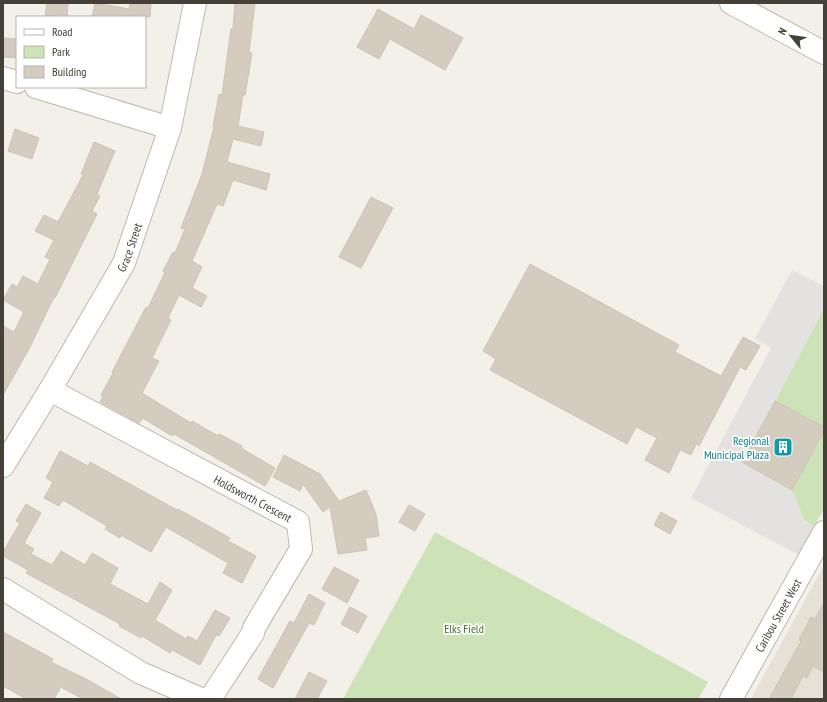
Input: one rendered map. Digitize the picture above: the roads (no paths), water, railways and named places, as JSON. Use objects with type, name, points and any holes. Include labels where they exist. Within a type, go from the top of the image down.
[{"type":"street","name":"Grace Street","points":[[3,466],[50,390],[124,263],[170,128],[194,3]]},
{"type":"street","points":[[730,3],[824,53]]},
{"type":"street","points":[[3,78],[16,82]]},
{"type":"street","points":[[39,88],[170,128]]},
{"type":"street","name":"Holdsworth Crescent","points":[[50,390],[298,522],[301,549],[254,628],[254,633],[210,699]]},
{"type":"street","name":"Caribou Street West","points":[[731,699],[821,545]]},
{"type":"street","points":[[3,589],[140,673],[201,699]]},
{"type":"place","name":"Regional Municipal Plaza","points":[[783,447]]},
{"type":"park label","name":"Elks Field","points":[[464,628]]}]
